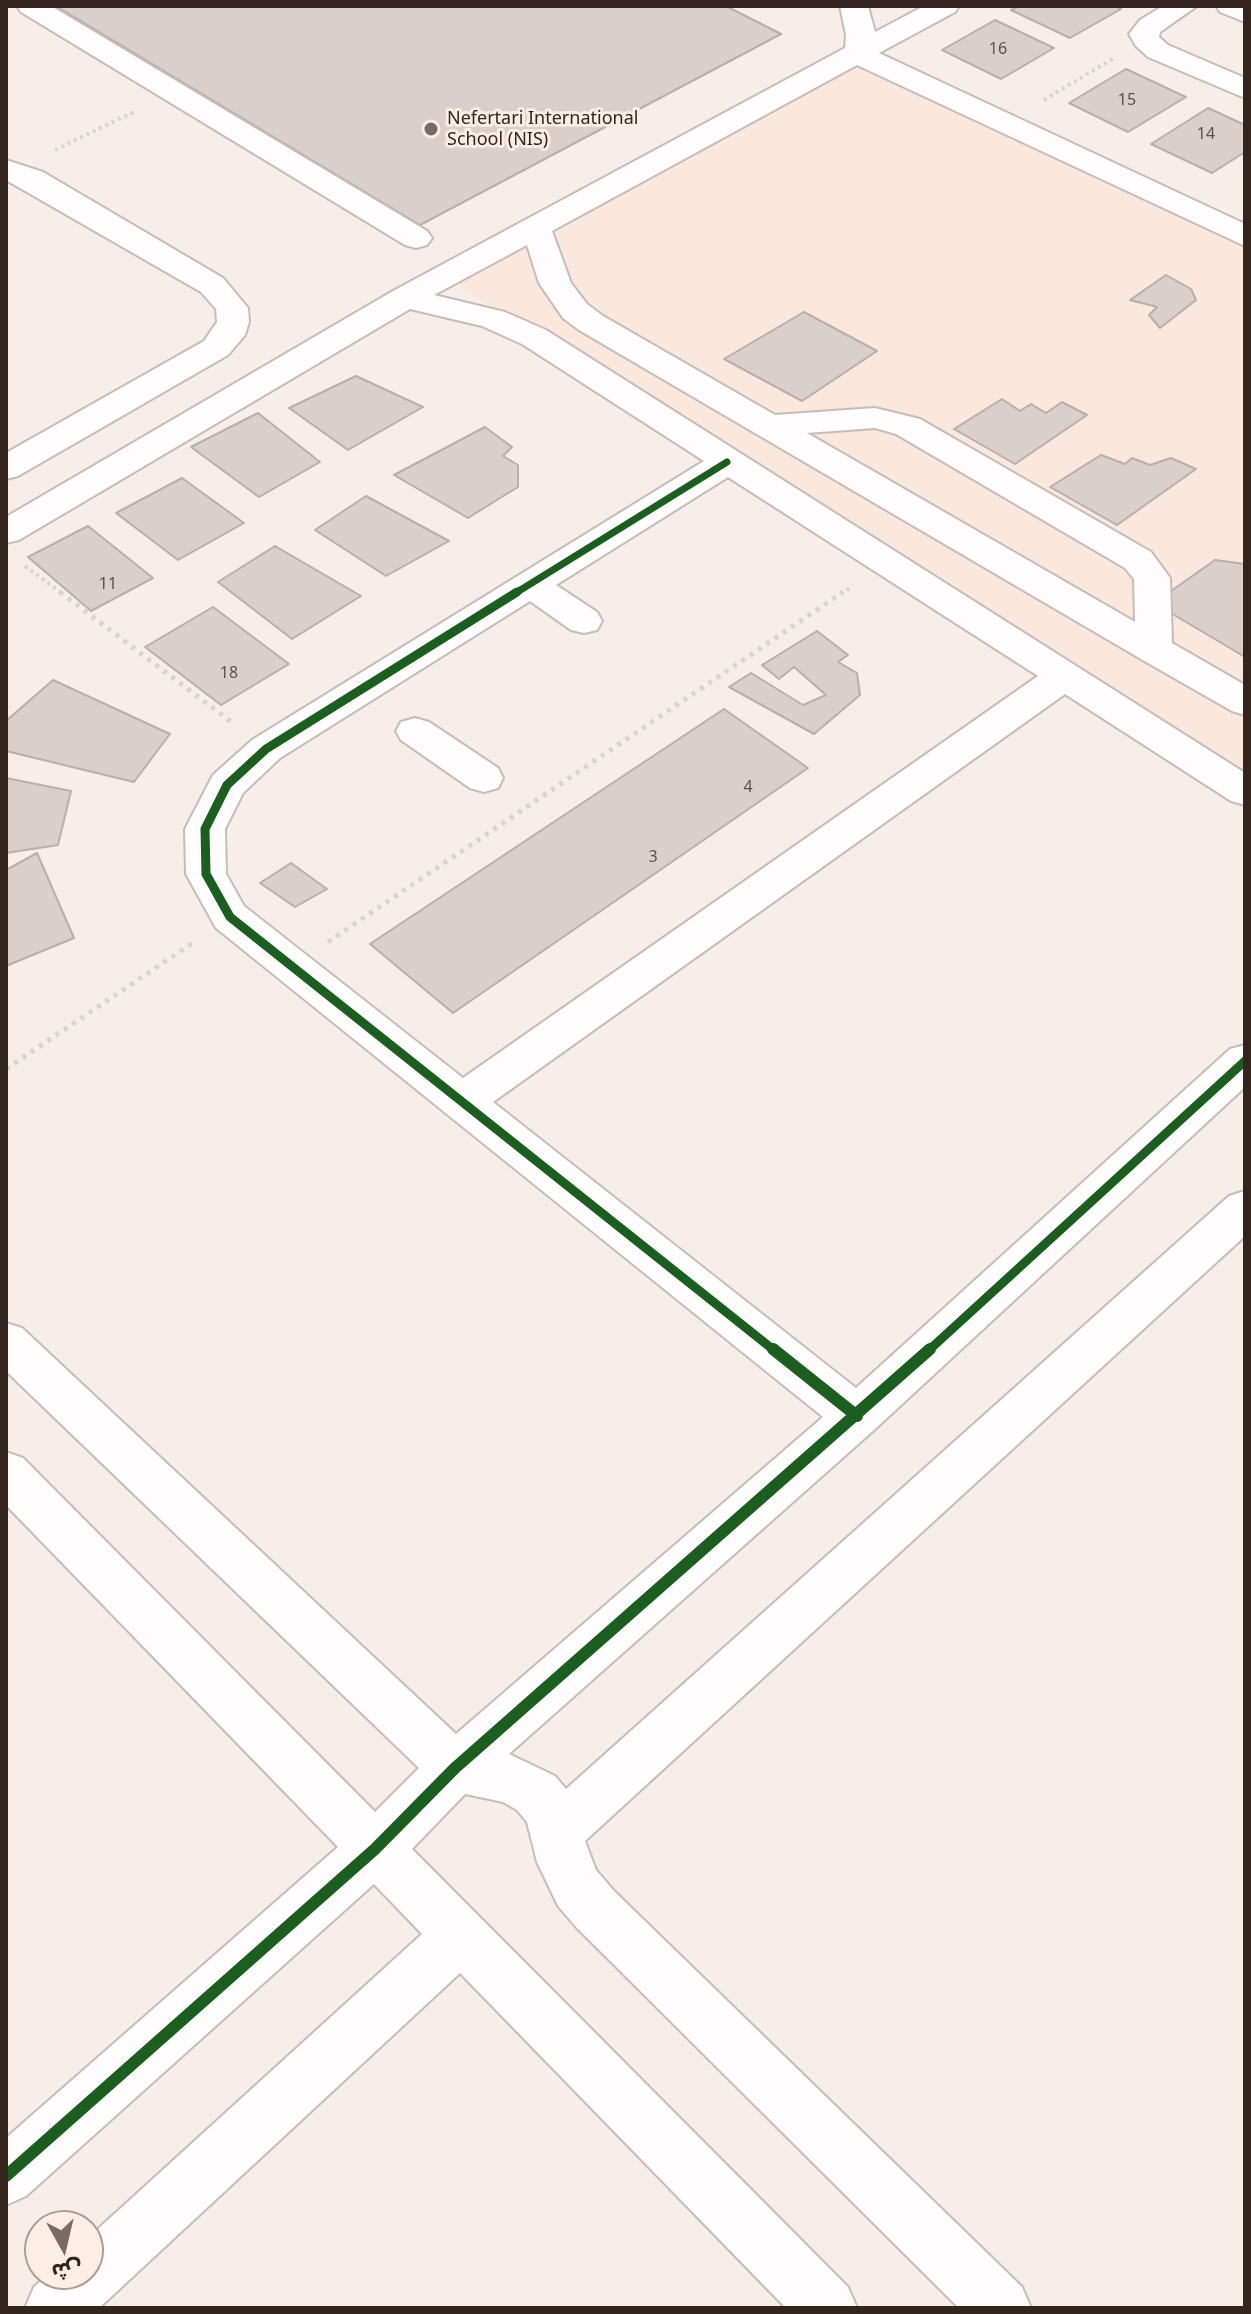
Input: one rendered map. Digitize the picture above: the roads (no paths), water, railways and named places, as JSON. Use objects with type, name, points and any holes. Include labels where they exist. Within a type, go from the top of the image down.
[{"type":"street","points":[[31,6],[177,91],[416,238]]},
{"type":"street","points":[[854,6],[861,35],[859,55]]},
{"type":"street","points":[[883,6],[889,37]]},
{"type":"street","points":[[1183,6],[1150,26],[1144,34],[1146,40],[1158,51],[1245,89]]},
{"type":"street","points":[[1230,6],[1245,13]]},
{"type":"street","points":[[6,532],[405,298],[859,55],[936,7]]},
{"type":"street","points":[[859,55],[1245,236]]},
{"type":"street","points":[[6,468],[216,348],[228,335],[233,322],[232,308],[212,285],[9,170]]},
{"type":"street","points":[[535,228],[545,248],[555,283],[575,311],[765,426],[1245,702]]},
{"type":"street","points":[[405,298],[493,319],[521,330],[1245,791]]},
{"type":"street","points":[[765,426],[875,418],[908,426],[1138,560],[1152,578],[1154,650]]},
{"type":"street","points":[[727,462],[266,749],[227,785],[205,829],[206,874],[230,917],[857,1416]]},
{"type":"street","points":[[980,622],[1036,582]]},
{"type":"street","points":[[530,584],[584,621]]},
{"type":"street","points":[[461,1102],[1064,676]]},
{"type":"street","points":[[415,731],[484,778]]},
{"type":"street","points":[[6,2176],[375,1849],[455,1768],[857,1416],[1245,1061]]},
{"type":"street","points":[[557,1832],[1245,1209]]},
{"type":"street","points":[[6,1342],[455,1768],[525,1784],[550,1810],[564,1862],[577,1888],[596,1910],[1001,2308]]},
{"type":"street","points":[[6,1473],[827,2308]]},
{"type":"street","points":[[55,2308],[461,1935]]},
{"type":"place","name":"Nefertari International School (NIS)","points":[[431,129]]}]
